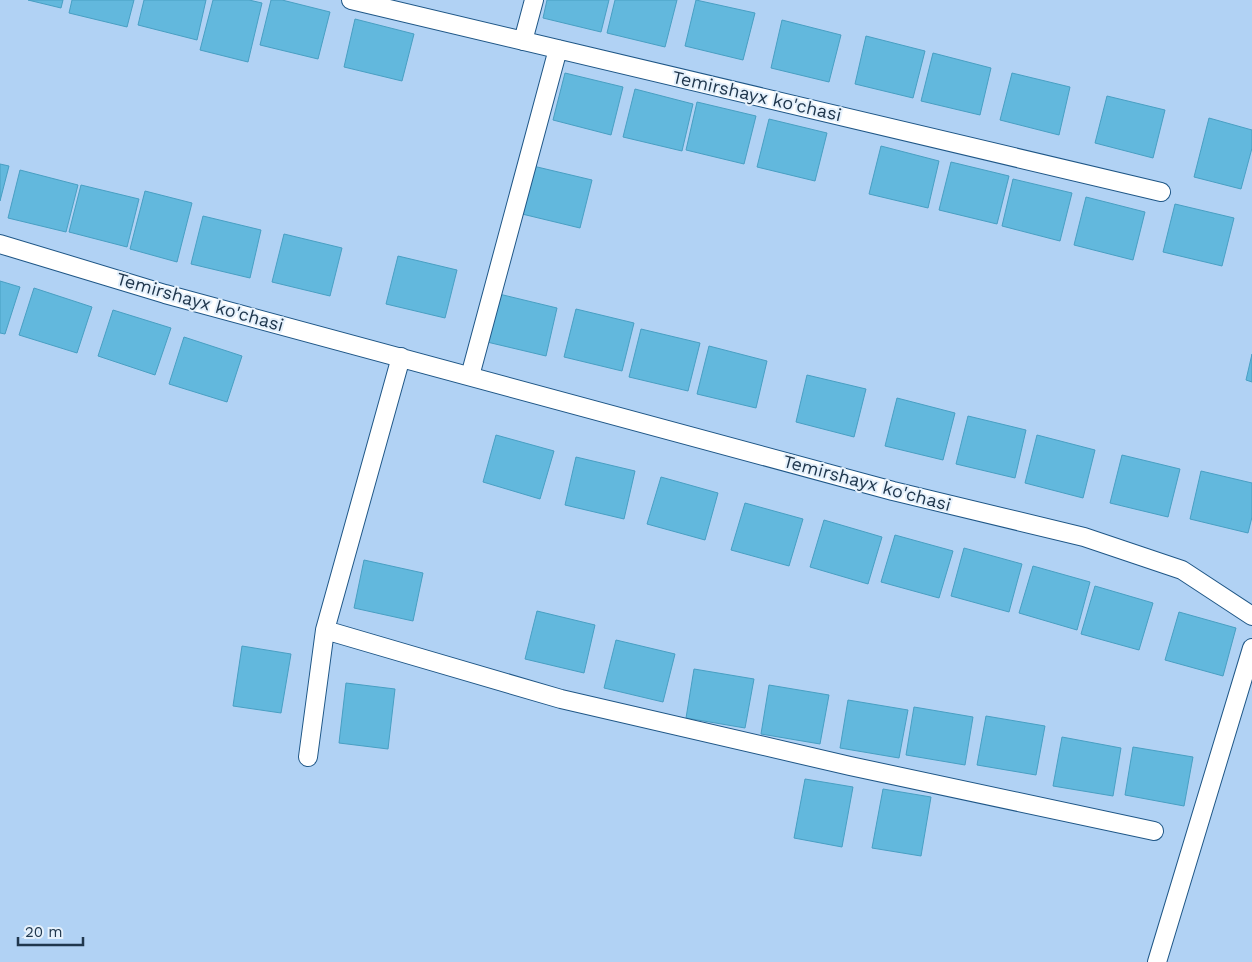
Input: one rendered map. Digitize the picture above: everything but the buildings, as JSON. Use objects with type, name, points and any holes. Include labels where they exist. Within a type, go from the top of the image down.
[{"type":"street","name":"Temirshayx ko'chasi","points":[[351,0],[1161,192]]},
{"type":"street","points":[[523,41],[534,0]]},
{"type":"street","points":[[470,376],[558,49]]},
{"type":"street","name":"Temirshayx ko'chasi","points":[[0,244],[164,294],[893,491],[1084,537],[1182,570],[1252,616]]},
{"type":"street","points":[[308,757],[325,630],[401,357]]},
{"type":"street","points":[[325,630],[562,699],[850,766],[1154,831]]},
{"type":"street","points":[[1157,962],[1252,648]]}]
